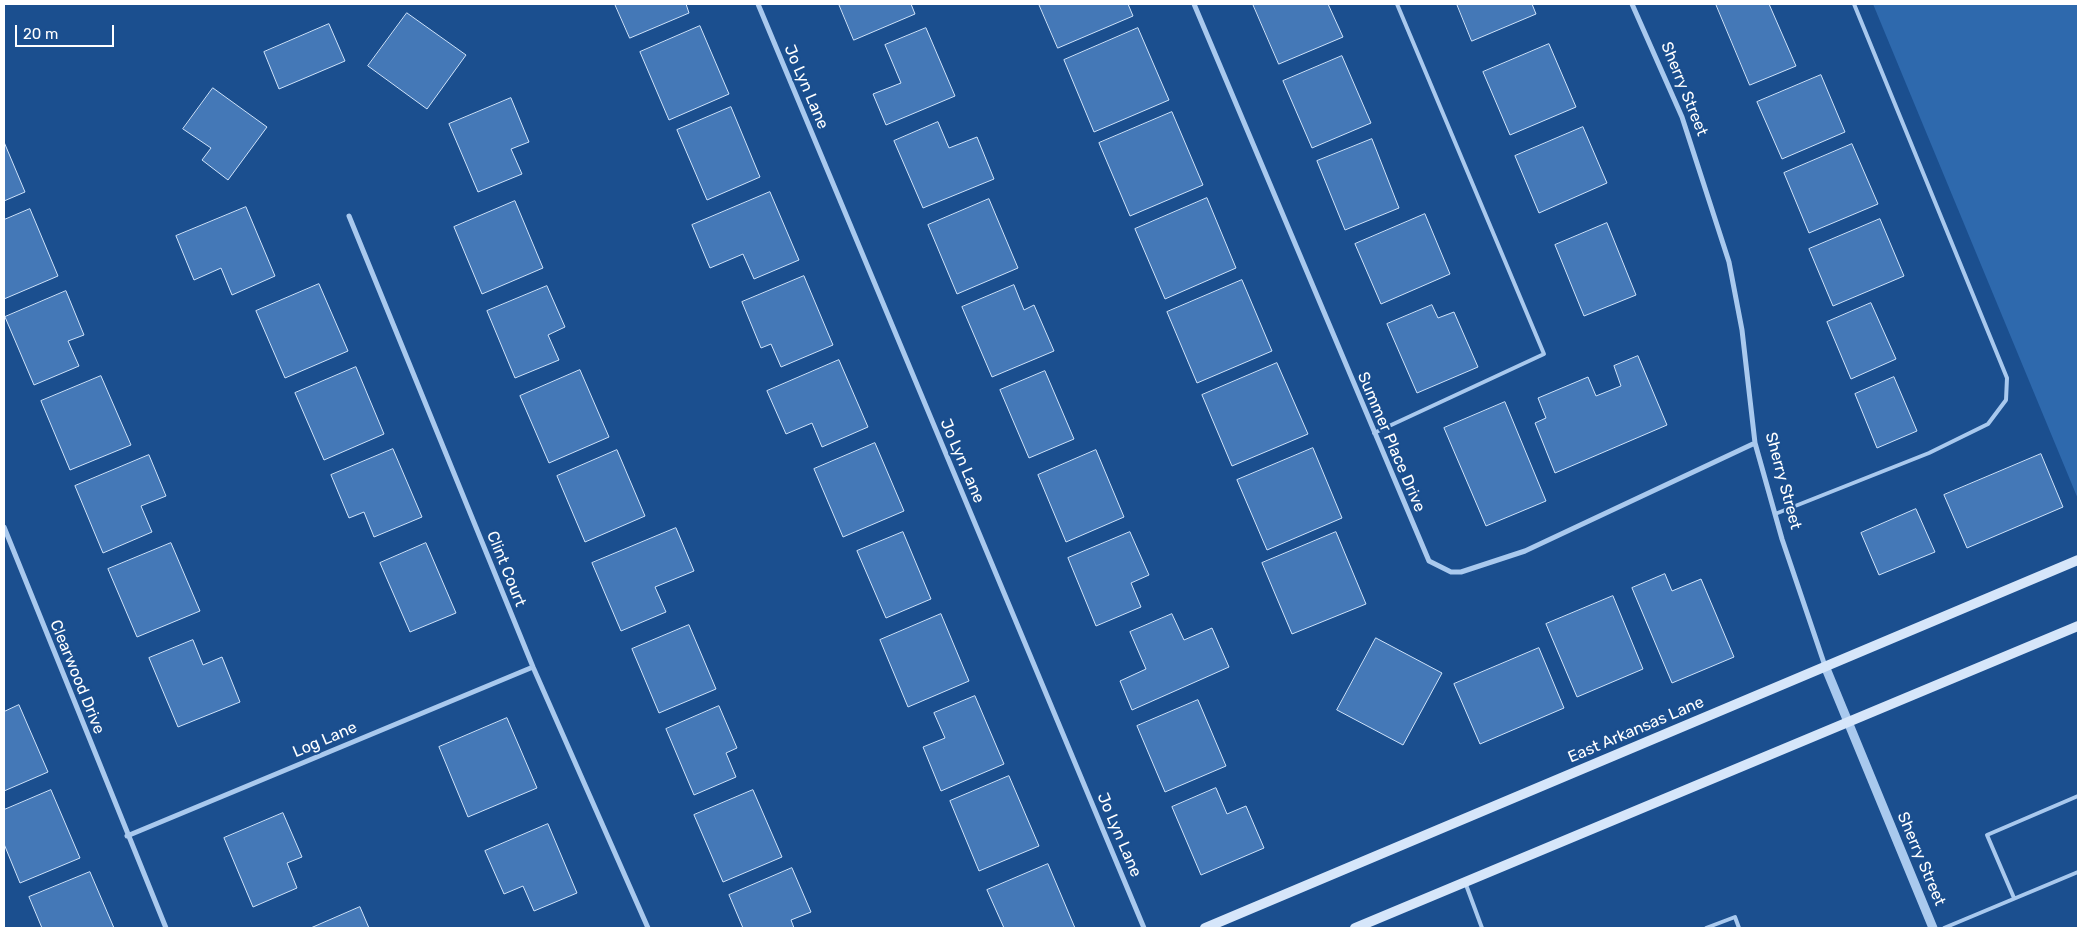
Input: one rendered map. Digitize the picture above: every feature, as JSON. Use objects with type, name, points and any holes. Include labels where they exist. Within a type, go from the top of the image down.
[{"type":"main road","name":"East Arkansas Lane","points":[[1205,928],[2078,560]]},
{"type":"main road","points":[[1355,928],[1848,722],[2077,629]]},
{"type":"street","name":"Jo Lyn Lane","points":[[758,4],[1144,928]]},
{"type":"street","name":"Summer Place Drive","points":[[1194,4],[1373,433],[1429,561],[1451,572],[1461,572],[1525,551],[1755,443]]},
{"type":"street","name":"Sherry Street","points":[[1632,4],[1682,117],[1729,262],[1742,330],[1755,443],[1775,514],[1825,666],[1933,928]]},
{"type":"street","name":"Clint Court","points":[[349,216],[533,667],[648,928]]},
{"type":"street","name":"Clearwood Drive","points":[[4,528],[127,836],[166,928]]},
{"type":"street","name":"Log Lane","points":[[127,836],[533,667]]},
{"type":"lane","points":[[1373,433],[1544,354],[1397,4]]},
{"type":"lane","points":[[1775,514],[1930,453],[1988,424],[2006,400],[2007,378],[1854,4]]},
{"type":"lane","points":[[2014,898],[1986,835],[2078,796]]},
{"type":"lane","points":[[1944,928],[2078,872]]},
{"type":"lane","points":[[1465,882],[1482,928]]},
{"type":"lane","points":[[1706,928],[1734,917],[1739,928]]},
{"type":"shaded area","points":[[1873,4],[2078,4],[2078,499]]},
{"type":"building","points":[[615,4],[686,4],[689,13],[630,38]]},
{"type":"building","points":[[839,4],[911,4],[915,14],[854,40]]},
{"type":"building","points":[[1039,4],[1128,4],[1133,16],[1058,48]]},
{"type":"building","points":[[1253,4],[1328,4],[1343,37],[1279,64]]},
{"type":"building","points":[[1457,4],[1532,4],[1536,14],[1472,41]]},
{"type":"building","points":[[1716,4],[1769,4],[1796,66],[1750,85]]},
{"type":"building","points":[[407,13],[466,55],[427,109],[368,66]]},
{"type":"building","points":[[329,24],[345,61],[279,89],[264,52]]},
{"type":"building","points":[[700,26],[729,94],[669,120],[640,52]]},
{"type":"building","points":[[926,28],[955,96],[886,125],[873,94],[901,83],[885,45]]},
{"type":"building","points":[[1138,28],[1169,100],[1094,132],[1064,60]]},
{"type":"building","points":[[1549,44],[1576,107],[1510,135],[1483,72]]},
{"type":"building","points":[[1342,56],[1371,123],[1312,148],[1283,81]]},
{"type":"building","points":[[1821,75],[1845,132],[1782,159],[1757,102]]},
{"type":"building","points":[[213,88],[267,127],[228,180],[202,160],[211,148],[183,129]]},
{"type":"building","points":[[511,98],[529,142],[511,149],[522,174],[478,192],[449,124]]},
{"type":"building","points":[[731,107],[760,177],[707,200],[677,130]]},
{"type":"building","points":[[1172,112],[1203,185],[1130,216],[1099,143]]},
{"type":"building","points":[[938,122],[949,148],[977,137],[994,179],[923,208],[894,141]]},
{"type":"building","points":[[1583,127],[1607,183],[1539,213],[1515,156]]},
{"type":"building","points":[[1372,139],[1399,208],[1345,230],[1317,161]]},
{"type":"building","points":[[4,142],[25,192],[4,201]]},
{"type":"building","points":[[1852,144],[1878,204],[1809,233],[1784,173]]},
{"type":"building","points":[[770,192],[799,260],[754,279],[743,254],[710,268],[692,225]]},
{"type":"building","points":[[1207,198],[1236,268],[1165,299],[1135,229]]},
{"type":"building","points":[[989,199],[1018,268],[957,294],[928,225]]},
{"type":"building","points":[[515,201],[543,268],[482,294],[454,227]]},
{"type":"building","points":[[246,207],[275,276],[232,295],[221,268],[194,280],[176,236]]},
{"type":"building","points":[[30,209],[58,276],[4,299],[4,220]]},
{"type":"building","points":[[1425,214],[1450,274],[1381,304],[1355,244]]},
{"type":"building","points":[[1880,219],[1904,276],[1833,306],[1809,249]]},
{"type":"building","points":[[1607,223],[1636,295],[1584,316],[1555,245]]},
{"type":"building","points":[[804,276],[833,345],[781,367],[771,344],[761,348],[742,302]]},
{"type":"building","points":[[1242,280],[1272,351],[1197,383],[1167,312]]},
{"type":"building","points":[[319,284],[348,351],[285,378],[256,311]]},
{"type":"building","points":[[1014,285],[1024,310],[1034,305],[1054,351],[992,377],[962,307]]},
{"type":"building","points":[[547,286],[565,327],[548,335],[559,360],[515,378],[487,311]]},
{"type":"building","points":[[66,291],[84,335],[68,341],[79,366],[34,385],[5,317]]},
{"type":"building","points":[[1871,303],[1896,359],[1851,379],[1827,322]]},
{"type":"building","points":[[1432,305],[1438,318],[1454,312],[1478,367],[1417,393],[1387,324]]},
{"type":"building","points":[[1638,356],[1667,425],[1555,473],[1535,423],[1546,418],[1538,398],[1588,377],[1596,396],[1621,386],[1614,366]]},
{"type":"building","points":[[839,360],[868,427],[822,447],[812,423],[786,434],[767,391]]},
{"type":"building","points":[[1277,363],[1308,434],[1232,466],[1202,395]]},
{"type":"building","points":[[356,367],[384,434],[324,460],[295,393]]},
{"type":"building","points":[[580,370],[609,437],[549,463],[520,396]]},
{"type":"building","points":[[1045,371],[1074,439],[1029,458],[1000,390]]},
{"type":"building","points":[[101,376],[131,445],[70,470],[41,401]]},
{"type":"building","points":[[1894,377],[1917,431],[1877,448],[1855,394]]},
{"type":"building","points":[[1505,402],[1546,501],[1486,526],[1444,428]]},
{"type":"building","points":[[875,443],[904,511],[843,537],[814,469]]},
{"type":"building","points":[[1313,448],[1342,518],[1267,550],[1237,480]]},
{"type":"building","points":[[393,449],[422,517],[374,537],[364,512],[349,518],[331,475]]},
{"type":"building","points":[[617,450],[645,516],[585,542],[557,476]]},
{"type":"building","points":[[1096,450],[1124,517],[1066,542],[1038,475]]},
{"type":"building","points":[[2041,454],[2063,507],[1967,548],[1944,495]]},
{"type":"building","points":[[149,455],[166,496],[141,506],[152,532],[103,553],[75,486]]},
{"type":"building","points":[[1916,509],[1935,552],[1879,575],[1861,533]]},
{"type":"building","points":[[676,528],[694,571],[655,587],[666,612],[621,631],[592,563]]},
{"type":"building","points":[[903,532],[931,599],[886,618],[857,551]]},
{"type":"building","points":[[1130,532],[1149,575],[1131,583],[1141,607],[1096,626],[1068,558]]},
{"type":"building","points":[[1336,532],[1366,604],[1292,634],[1262,563]]},
{"type":"building","points":[[171,543],[200,611],[137,637],[108,569]]},
{"type":"building","points":[[426,543],[456,613],[410,632],[380,563]]},
{"type":"building","points":[[1665,574],[1672,591],[1701,579],[1734,657],[1672,683],[1632,588]]},
{"type":"building","points":[[1613,596],[1643,669],[1577,697],[1546,624]]},
{"type":"building","points":[[941,614],[969,681],[908,707],[880,640]]},
{"type":"building","points":[[1172,614],[1184,640],[1212,628],[1229,667],[1132,710],[1120,681],[1146,669],[1130,632]]},
{"type":"building","points":[[689,625],[716,689],[659,713],[632,649]]},
{"type":"building","points":[[1376,638],[1442,673],[1403,745],[1337,710]]},
{"type":"building","points":[[193,640],[203,665],[222,657],[240,702],[178,727],[149,658]]},
{"type":"building","points":[[1539,648],[1564,708],[1480,744],[1454,684]]},
{"type":"building","points":[[975,696],[1004,764],[941,791],[923,747],[945,738],[934,713]]},
{"type":"building","points":[[1198,700],[1226,766],[1165,792],[1137,726]]},
{"type":"building","points":[[19,705],[48,772],[4,791],[4,712]]},
{"type":"building","points":[[719,706],[737,748],[726,753],[736,777],[694,795],[666,729]]},
{"type":"building","points":[[507,718],[537,788],[468,817],[439,747]]},
{"type":"building","points":[[1009,776],[1039,846],[979,871],[950,801]]},
{"type":"building","points":[[1216,788],[1227,814],[1246,806],[1264,848],[1201,875],[1172,807]]},
{"type":"building","points":[[51,790],[80,858],[20,883],[4,844],[4,810]]},
{"type":"building","points":[[753,790],[782,857],[723,882],[694,815]]},
{"type":"building","points":[[283,813],[302,857],[287,863],[297,888],[253,907],[224,838]]},
{"type":"building","points":[[548,824],[577,893],[534,911],[523,886],[504,894],[485,851]]},
{"type":"building","points":[[1048,864],[1075,928],[1004,928],[987,890]]},
{"type":"building","points":[[792,868],[811,912],[791,920],[794,928],[743,928],[729,895]]},
{"type":"building","points":[[90,872],[114,928],[42,928],[29,897]]},
{"type":"building","points":[[360,907],[369,928],[311,928]]}]
